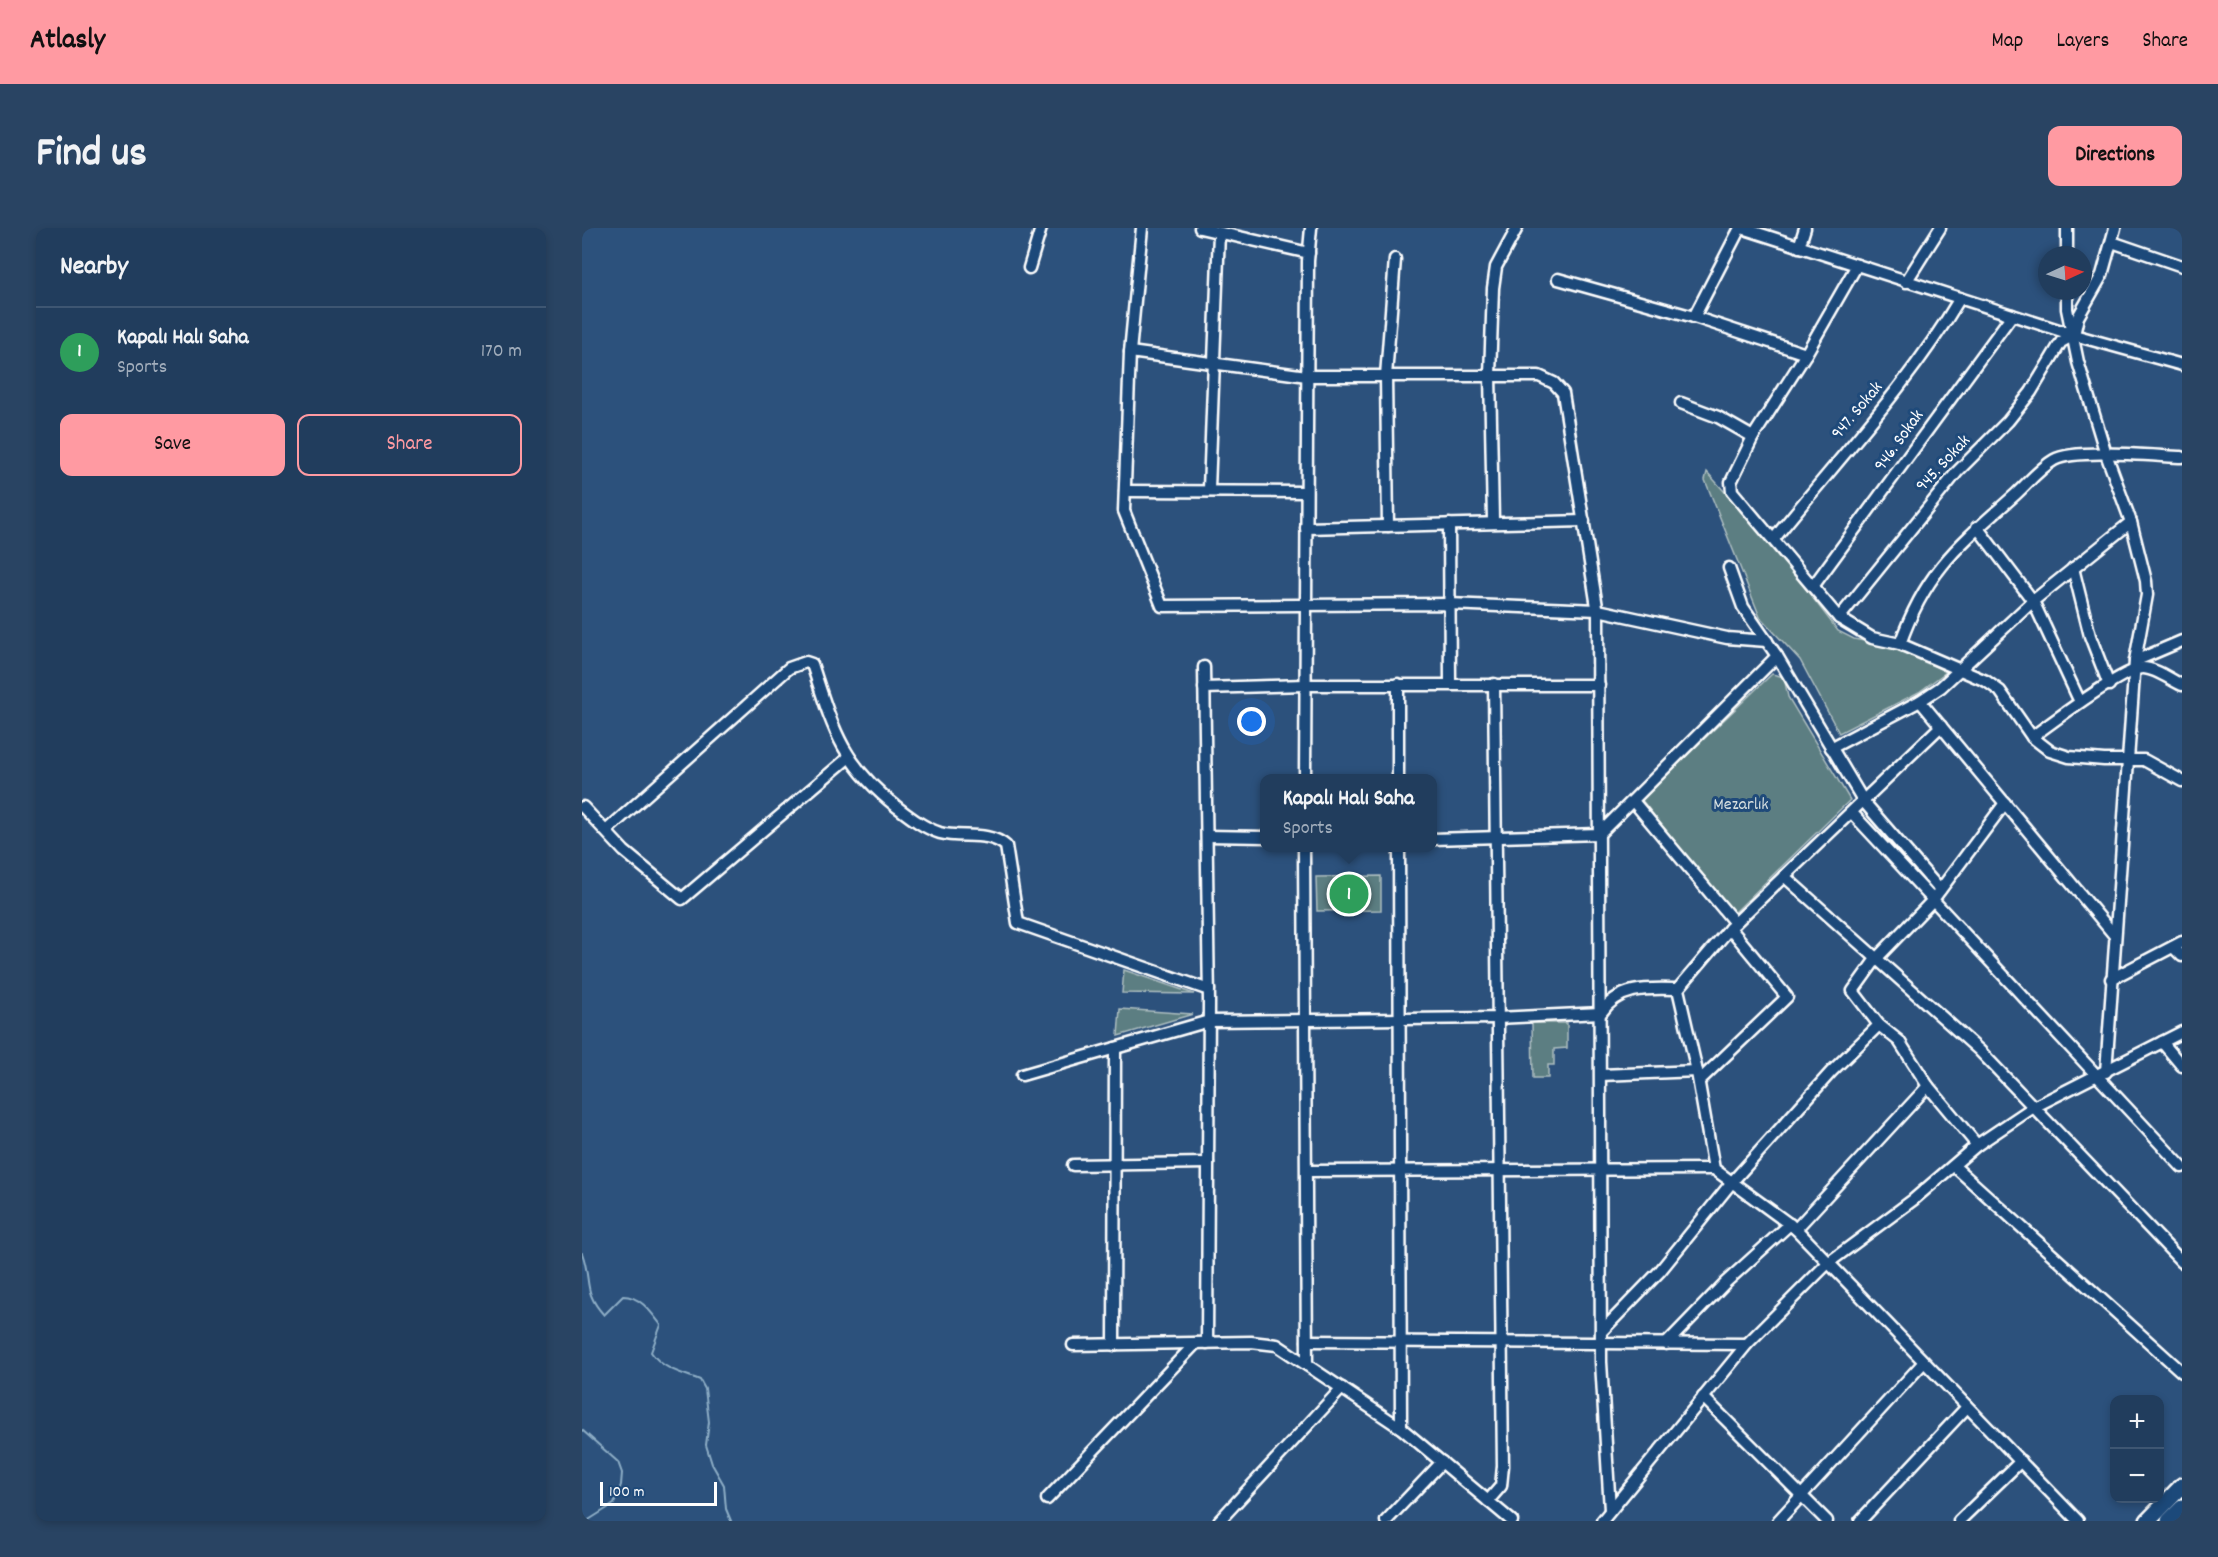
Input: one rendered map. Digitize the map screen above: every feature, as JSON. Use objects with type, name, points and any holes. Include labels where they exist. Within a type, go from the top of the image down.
[{"type":"highway","points":[[2148,1521],[2182,1486]]},
{"type":"street","points":[[1029,268],[1041,228]]},
{"type":"street","points":[[1142,228],[1130,352],[1124,511],[1162,606],[1449,604],[1598,610],[1727,638],[1767,641]]},
{"type":"street","points":[[1200,228],[1309,253]]},
{"type":"street","points":[[1305,774],[1307,376],[1311,228]]},
{"type":"street","points":[[1493,520],[1490,375],[1496,267],[1517,228]]},
{"type":"street","points":[[1694,318],[1741,228],[2074,335],[2182,365]]},
{"type":"street","points":[[1799,247],[1805,228]]},
{"type":"street","points":[[1906,282],[1940,228]]},
{"type":"street","points":[[2067,228],[2067,246]]},
{"type":"street","points":[[2074,335],[2078,317],[2102,275],[2115,228]]},
{"type":"street","points":[[1209,489],[1219,233]]},
{"type":"street","points":[[2112,242],[2182,266]]},
{"type":"street","points":[[1388,526],[1386,376],[1395,259]]},
{"type":"street","points":[[1857,265],[1806,354],[1753,437],[1730,487],[1814,585],[1839,618],[1872,638],[1900,644],[1960,670],[2000,691],[2032,737],[2050,751],[2069,757],[2144,760],[2182,781]]},
{"type":"street","points":[[1558,279],[1694,318],[1806,354]]},
{"type":"street","name":"947. Sokak","points":[[1774,539],[1932,344],[1960,298]]},
{"type":"street","points":[[2067,300],[2078,362],[2106,454],[2131,522],[2147,595],[2135,666],[2115,936],[2102,1074]]},
{"type":"street","name":"946. Sokak","points":[[1814,585],[2012,315]]},
{"type":"street","name":"945. Sokak","points":[[1839,618],[1951,480],[2008,421],[2031,392],[2061,342],[2074,335]]},
{"type":"street","points":[[1130,352],[1307,376],[1539,376],[1554,383],[1563,393],[1598,610],[1601,1338],[1610,1510]]},
{"type":"street","points":[[1681,403],[1718,417],[1753,437]]},
{"type":"street","points":[[1900,644],[1921,596],[1940,565],[1977,527],[2054,460],[2106,454],[2182,457]]},
{"type":"street","points":[[1125,491],[1209,489],[1306,492]]},
{"type":"street","points":[[1306,528],[1584,521]]},
{"type":"street","points":[[1831,748],[1920,701],[1960,670],[2033,601],[2131,522]]},
{"type":"street","points":[[1449,524],[1450,684]]},
{"type":"street","points":[[1977,527],[2033,601],[2080,702]]},
{"type":"street","points":[[1729,568],[1743,607],[1777,656],[1864,802],[1940,890]]},
{"type":"street","points":[[2073,568],[2090,636],[2109,685]]},
{"type":"street","points":[[2032,737],[2135,666],[2182,641]]},
{"type":"street","points":[[1437,839],[1599,834],[1777,656]]},
{"type":"street","points":[[606,831],[789,668],[800,662],[812,664],[826,707],[848,758],[869,785],[911,818],[933,831],[948,836],[980,836],[999,840],[1006,846],[1018,923],[1209,990]]},
{"type":"street","points":[[2135,666],[2145,668],[2182,685]]},
{"type":"street","points":[[1047,1499],[1201,1343],[1208,1163],[1209,1021],[1204,667]]},
{"type":"street","points":[[1204,688],[1398,684],[1599,685]]},
{"type":"street","points":[[1398,684],[1398,774]]},
{"type":"street","points":[[1488,1501],[1501,1486],[1504,1344],[1499,1171],[1494,684]]},
{"type":"street","points":[[1920,701],[2115,936]]},
{"type":"street","points":[[1678,989],[1733,926],[1941,726]]},
{"type":"street","points":[[583,807],[677,898],[686,898],[848,758]]},
{"type":"street","points":[[1601,1075],[1698,1076],[1787,998],[1633,801]]},
{"type":"street","points":[[1977,1144],[1928,1086],[1899,1041],[1879,1025],[1853,991],[1876,959],[1932,900],[2005,803]]},
{"type":"street","points":[[1852,813],[1932,900],[2102,1074],[2182,1167]]},
{"type":"street","points":[[1207,837],[1260,837]]},
{"type":"street","points":[[1304,852],[1307,1021],[1307,1365]]},
{"type":"street","points":[[1399,852],[1401,1428]]},
{"type":"street","points":[[1784,876],[1979,1050],[2032,1108],[2182,1262]]},
{"type":"street","points":[[2111,979],[2178,944],[2182,956]]},
{"type":"street","points":[[1600,1013],[1609,1000],[1619,994],[1649,988],[1678,989]]},
{"type":"street","points":[[1678,989],[1698,1076],[1714,1169]]},
{"type":"street","points":[[1022,1075],[1209,1021],[1497,1018],[1600,1013]]},
{"type":"street","points":[[1601,1338],[1677,1253],[1732,1182],[1831,1072],[1879,1025]]},
{"type":"street","points":[[1602,1521],[1747,1344],[1828,1263],[1954,1166],[1977,1144],[2032,1108],[2182,1032]]},
{"type":"street","points":[[2162,1042],[2182,1066]]},
{"type":"street","points":[[1114,1344],[1115,1048]]},
{"type":"street","points":[[1666,1344],[1726,1282],[1793,1226],[1928,1086]]},
{"type":"street","points":[[1073,1165],[1208,1163]]},
{"type":"street","points":[[1954,1166],[2182,1372]]},
{"type":"street","points":[[1307,1171],[1714,1169],[1793,1226],[2078,1521]]},
{"type":"street","points":[[1307,1341],[1504,1344],[1601,1338],[1666,1344],[1747,1344]]},
{"type":"street","points":[[1073,1345],[1201,1343],[1277,1345],[1401,1428],[1488,1501],[1506,1519]]},
{"type":"street","points":[[1778,1521],[1924,1362]]},
{"type":"street","points":[[1219,1521],[1342,1388]]},
{"type":"street","points":[[1703,1397],[1827,1521]]},
{"type":"street","points":[[1860,1521],[1967,1407]]},
{"type":"street","points":[[1959,1521],[2021,1461]]},
{"type":"street","points":[[1386,1521],[1442,1462]]},
{"type":"green space","points":[[1707,472],[1773,546],[1838,631],[1854,639],[1901,648],[1946,672],[1919,692],[1839,733],[1800,660],[1760,617],[1705,480]]},
{"type":"green space","name":"Mezarlık","points":[[1772,674],[1784,677],[1788,697],[1850,800],[1732,915],[1641,799]]},
{"type":"green space","points":[[1381,876],[1381,910],[1317,911],[1316,877]]},
{"type":"green space","points":[[1124,970],[1194,994],[1122,993]]},
{"type":"green space","points":[[1120,1009],[1193,1014],[1118,1036]]},
{"type":"green space","points":[[1532,1023],[1567,1023],[1567,1048],[1554,1049],[1554,1065],[1548,1065],[1548,1078],[1533,1078]]},
{"type":"waterway","points":[[582,1253],[590,1292],[597,1307],[604,1315],[623,1296],[640,1302],[661,1325],[651,1352],[655,1358],[679,1373],[700,1380],[705,1389],[709,1422],[706,1445],[712,1464],[724,1485],[726,1509],[731,1521]]},
{"type":"waterway","points":[[582,1430],[618,1462],[622,1473],[621,1485],[614,1504],[587,1521]]},
{"type":"place","name":"Kapalı Halı Saha","points":[[1349,894]]}]
